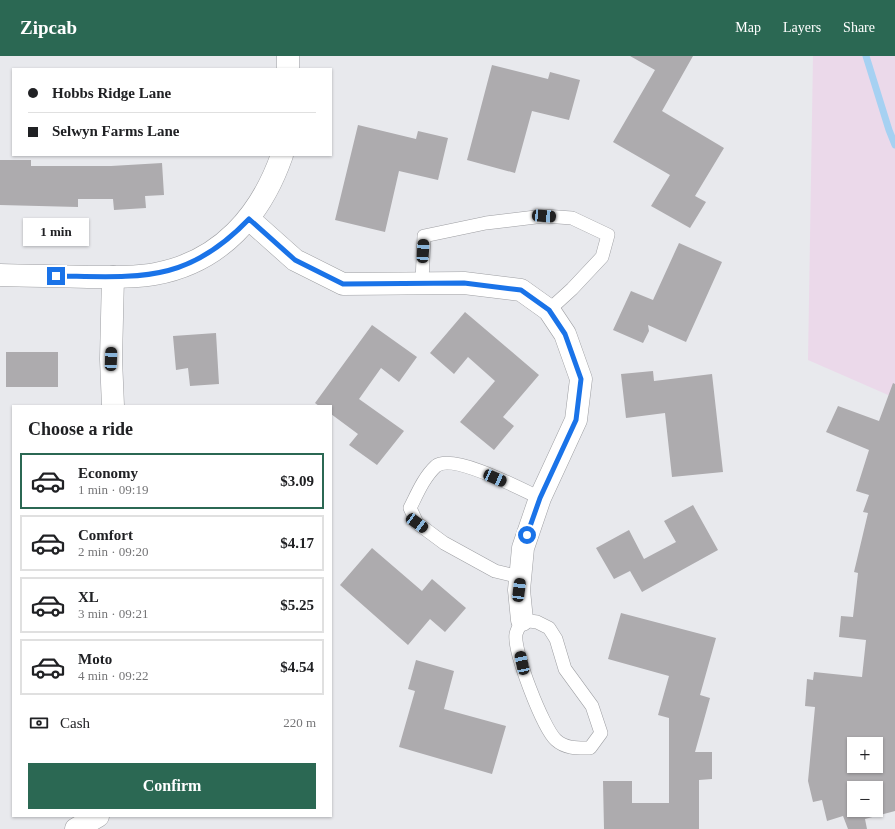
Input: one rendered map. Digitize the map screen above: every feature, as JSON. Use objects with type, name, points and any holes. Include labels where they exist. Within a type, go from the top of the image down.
[{"type":"street","points":[[288,56],[288,68]]},
{"type":"street","points":[[0,275],[138,277],[173,270],[205,256],[219,246],[249,219],[269,189],[282,156]]},
{"type":"street","points":[[249,219],[295,260],[343,284],[422,282],[464,283],[521,290],[549,310],[565,334],[581,379],[576,420],[540,498],[523,548],[519,590],[522,620]]},
{"type":"street","points":[[113,277],[111,359],[113,405]]},
{"type":"street","points":[[76,829],[96,817]]},
{"type":"lane","points":[[422,282],[424,236],[486,223],[544,216],[572,218],[608,235],[602,257],[572,289],[549,310]]},
{"type":"lane","points":[[520,576],[495,571],[444,543],[417,523],[410,508],[429,474],[437,465],[451,462],[473,468],[540,498]]},
{"type":"lane","points":[[522,620],[537,622],[549,628],[556,639],[565,669],[592,706],[601,733],[590,748],[569,748],[555,739],[534,703],[522,663],[516,635],[522,620]]},
{"type":"shaded area","points":[[813,56],[895,56],[895,398],[808,360]]},
{"type":"building","points":[[630,56],[693,56],[662,111],[724,148],[695,196],[706,202],[690,228],[651,206],[670,175],[613,142],[655,70]]},
{"type":"building","points":[[492,65],[548,79],[550,72],[580,80],[569,120],[532,111],[515,173],[467,160]]},
{"type":"building","points":[[358,125],[416,139],[418,131],[448,138],[438,180],[399,171],[385,232],[335,220]]},
{"type":"building","points":[[0,160],[31,160],[31,166],[111,166],[162,163],[164,195],[145,196],[146,208],[114,210],[113,199],[78,199],[78,207],[0,205]]},
{"type":"building","points":[[679,243],[722,262],[686,342],[648,325],[649,331],[643,343],[613,330],[631,291],[653,300]]},
{"type":"building","points":[[465,312],[539,375],[503,417],[514,426],[494,450],[460,422],[495,381],[468,357],[454,374],[430,353]]},
{"type":"building","points":[[372,325],[417,357],[399,382],[381,368],[359,399],[404,431],[377,465],[349,445],[358,434],[332,415],[332,405],[318,405],[315,403]]},
{"type":"building","points":[[216,333],[219,384],[190,386],[188,368],[176,370],[173,336]]},
{"type":"building","points":[[6,352],[58,352],[58,387],[6,387]]},
{"type":"building","points":[[653,371],[654,381],[712,374],[723,472],[672,477],[665,413],[626,418],[621,374]]},
{"type":"building","points":[[893,383],[895,384],[895,811],[883,814],[883,781],[847,781],[847,817],[872,817],[865,819],[867,829],[848,829],[843,816],[827,821],[822,800],[813,802],[808,781],[815,707],[805,706],[807,679],[813,680],[814,672],[862,677],[866,640],[839,637],[841,616],[853,617],[858,573],[854,572],[868,513],[863,512],[869,495],[856,491],[869,450],[826,432],[838,406],[879,421]]},
{"type":"building","points":[[693,505],[718,550],[642,592],[630,571],[614,579],[596,548],[629,530],[644,559],[676,542],[664,521]]},
{"type":"building","points":[[372,548],[422,591],[432,579],[466,608],[445,632],[430,619],[408,645],[340,585]]},
{"type":"building","points":[[621,613],[716,638],[700,695],[710,698],[695,752],[712,752],[712,779],[699,780],[699,829],[604,829],[603,781],[632,781],[632,803],[669,803],[669,718],[658,715],[669,676],[608,659]]},
{"type":"building","points":[[416,660],[454,671],[444,709],[506,726],[492,774],[399,747],[415,691],[408,689]]},
{"type":"waterway","points":[[866,56],[895,145]]},
{"type":"route","points":[[56,276],[138,277],[173,270],[205,256],[233,235],[249,219],[295,260],[343,284],[410,282],[464,283],[521,290],[549,310],[565,334],[581,379],[576,420],[540,498],[527,535]]}]
